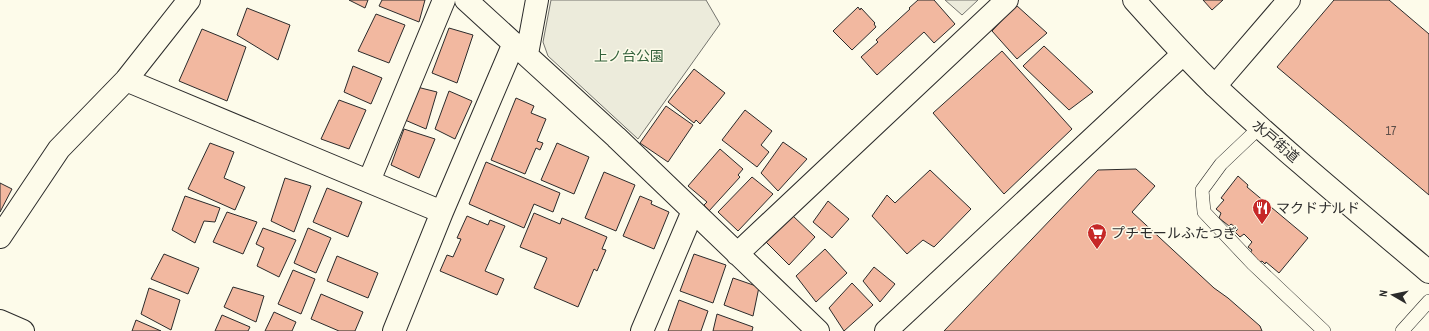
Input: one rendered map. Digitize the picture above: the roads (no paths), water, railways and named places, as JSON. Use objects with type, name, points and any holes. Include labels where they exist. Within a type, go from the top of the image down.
[{"type":"main road","points":[[369,181],[444,0]]},
{"type":"main road","points":[[466,0],[693,211],[818,331]]},
{"type":"main road","points":[[394,331],[442,212],[520,49],[537,0]]},
{"type":"main road","points":[[737,254],[1007,0]]},
{"type":"main road","name":"水戸街道","points":[[1134,0],[1183,54],[1215,86],[1260,127],[1429,272]]},
{"type":"main road","points":[[1215,86],[1289,0]]},
{"type":"main road","points":[[0,237],[59,149],[126,80],[183,2]]},
{"type":"main road","points":[[886,331],[1155,78],[1183,54]]},
{"type":"main road","points":[[126,80],[442,212]]},
{"type":"main road","points":[[642,331],[693,211]]},
{"type":"main road","points":[[0,321],[23,331]]},
{"type":"lane","points":[[1260,127],[1221,164],[1202,190],[1204,212],[1253,264],[1324,331]]},
{"type":"lane","points":[[1402,331],[1429,301]]},
{"type":"place","name":"マクドナルド","points":[[1262,225]]},
{"type":"place","name":"プチモールふたつぎ","points":[[1097,250]]},
{"type":"park label","name":"上ノ台公園","points":[[629,56]]}]
